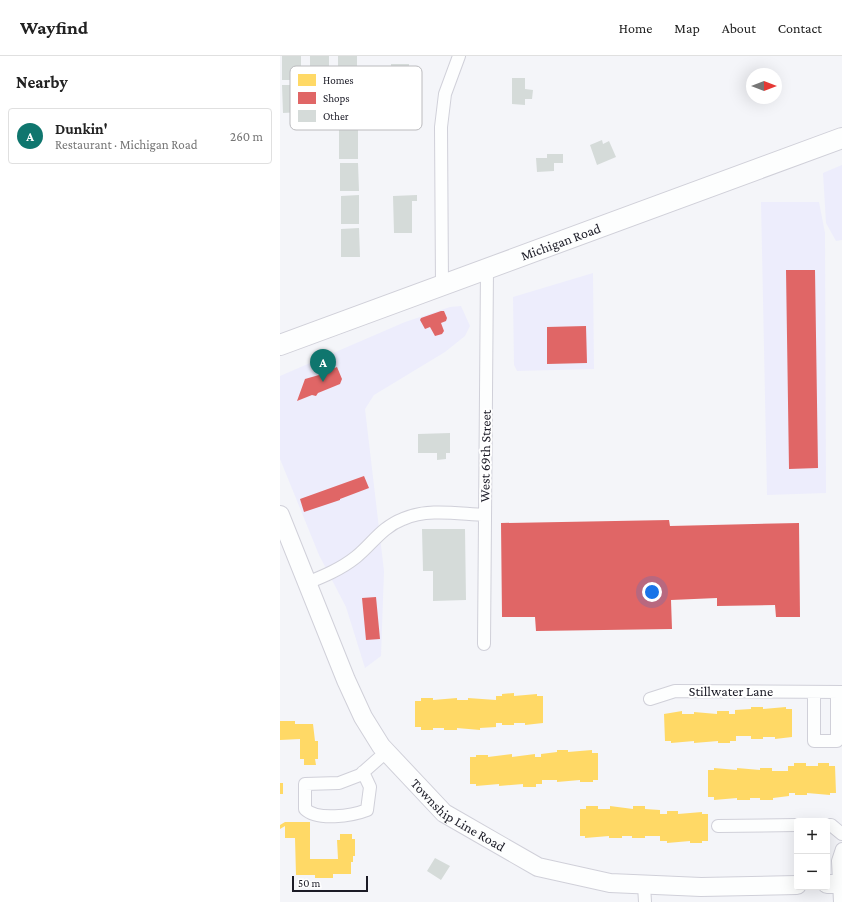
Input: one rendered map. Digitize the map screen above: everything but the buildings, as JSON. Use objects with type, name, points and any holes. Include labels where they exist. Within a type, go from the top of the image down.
[{"type":"main road","name":"Michigan Road","points":[[280,345],[842,138]]},
{"type":"main road","name":"Township Line Road","points":[[280,515],[363,717],[386,752],[444,814],[538,867],[610,883],[644,893],[701,887],[794,885]]},
{"type":"street","points":[[442,285],[441,127],[445,94],[459,56]]},
{"type":"street","name":"West 69th Street","points":[[484,644],[487,269]]},
{"type":"street","points":[[307,583],[344,566],[358,555],[383,530],[402,519],[427,513],[485,515]]},
{"type":"street","name":"Stillwater Lane","points":[[650,699],[675,691],[840,692],[837,741],[814,741],[814,692]]},
{"type":"street","points":[[363,772],[370,787],[367,810],[354,815],[320,816],[305,809],[305,784],[339,783],[363,772],[386,752]]},
{"type":"street","points":[[718,826],[794,825]]},
{"type":"street","points":[[830,825],[842,834]]},
{"type":"street","points":[[840,902],[836,884],[838,862],[842,849]]},
{"type":"shaded area","points":[[842,165],[842,240],[836,241],[826,223],[823,173]]},
{"type":"shaded area","points":[[761,202],[819,202],[825,233],[826,493],[767,495]]},
{"type":"shaded area","points":[[593,273],[594,369],[517,371],[514,365],[513,297]]},
{"type":"shaded area","points":[[461,306],[470,326],[465,336],[445,352],[374,395],[365,409],[384,571],[381,656],[365,668],[346,607],[319,555],[280,459],[280,376],[405,322],[450,307]]},
{"type":"place","name":"Dunkin'","points":[[323,382]]}]
